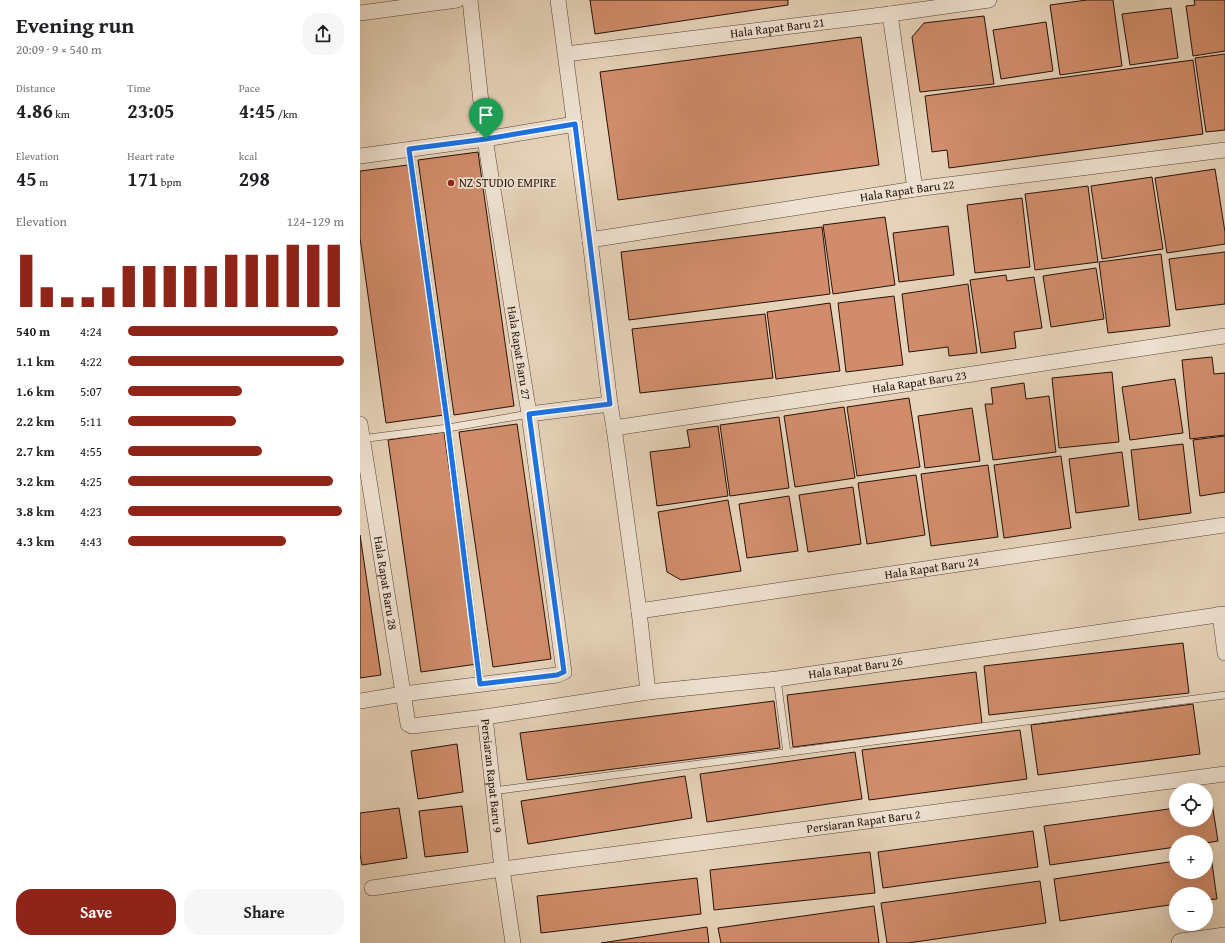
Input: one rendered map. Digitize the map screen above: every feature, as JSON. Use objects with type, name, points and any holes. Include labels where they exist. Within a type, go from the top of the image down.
[{"type":"street","points":[[360,13],[456,0]]},
{"type":"street","name":"Hala Rapat Baru 27","points":[[360,700],[557,675],[564,672],[529,414],[486,139],[470,0]]},
{"type":"street","points":[[558,0],[610,404],[639,611],[648,692]]},
{"type":"street","name":"Hala Rapat Baru 21","points":[[566,54],[890,14],[990,0]]},
{"type":"street","points":[[890,14],[915,189]]},
{"type":"street","points":[[360,156],[486,139],[575,124]]},
{"type":"street","name":"Hala Rapat Baru 22","points":[[590,240],[915,189],[1225,150]]},
{"type":"street","name":"Hala Rapat Baru 23","points":[[614,428],[1225,336]]},
{"type":"street","points":[[529,414],[610,404]]},
{"type":"street","name":"Hala Rapat Baru 28","points":[[361,434],[403,694]]},
{"type":"street","name":"Hala Rapat Baru 24","points":[[639,611],[1225,525]]},
{"type":"street","points":[[1223,614],[1225,653]]},
{"type":"street","name":"Hala Rapat Baru 26","points":[[486,717],[648,692],[777,679],[1223,614]]},
{"type":"street","name":"Persiaran Rapat Baru 9","points":[[403,694],[408,724],[412,726],[486,717],[502,869],[513,943]]},
{"type":"street","name":"Persiaran Rapat Baru 2","points":[[372,888],[502,869],[1225,774]]},
{"type":"street","points":[[1181,943],[1225,937]]},
{"type":"lane","points":[[409,149],[448,428],[480,684]]},
{"type":"lane","points":[[361,434],[448,428],[529,414]]},
{"type":"lane","points":[[777,679],[788,753]]},
{"type":"lane","points":[[493,791],[1225,695]]},
{"type":"building","points":[[590,0],[788,0],[788,5],[595,34]]},
{"type":"building","points":[[1087,0],[1113,0],[1122,66],[1060,75],[1050,5]]},
{"type":"building","points":[[1194,0],[1225,0],[1225,51],[1193,56],[1186,6],[1195,5]]},
{"type":"building","points":[[1171,8],[1178,58],[1130,65],[1122,14]]},
{"type":"building","points":[[984,16],[994,84],[920,92],[912,37],[924,23]]},
{"type":"building","points":[[1046,22],[1053,71],[1001,79],[993,30]]},
{"type":"building","points":[[861,37],[879,165],[618,200],[600,72]]},
{"type":"building","points":[[1225,54],[1225,130],[1206,132],[1195,58]]},
{"type":"building","points":[[1193,60],[1203,134],[949,168],[947,150],[932,152],[925,96]]},
{"type":"building","points":[[478,152],[514,406],[454,415],[418,160]]},
{"type":"building","points":[[408,165],[444,415],[386,423],[360,238],[360,171]]},
{"type":"building","points":[[1215,169],[1225,232],[1225,244],[1167,253],[1155,178]]},
{"type":"building","points":[[1152,177],[1163,249],[1102,259],[1091,186]]},
{"type":"building","points":[[1088,186],[1098,262],[1035,270],[1025,194]]},
{"type":"building","points":[[1022,198],[1030,267],[975,273],[967,205]]},
{"type":"building","points":[[885,217],[895,285],[833,294],[823,225]]},
{"type":"building","points":[[948,226],[954,275],[899,282],[893,233]]},
{"type":"building","points":[[822,227],[830,294],[629,320],[621,252]]},
{"type":"building","points":[[1225,252],[1225,304],[1176,310],[1169,259]]},
{"type":"building","points":[[1161,254],[1170,326],[1108,333],[1099,262]]},
{"type":"building","points":[[1096,268],[1104,319],[1051,327],[1043,276]]},
{"type":"building","points":[[1006,275],[1007,281],[1034,277],[1042,328],[1014,332],[1016,348],[981,353],[970,280]]},
{"type":"building","points":[[968,284],[977,353],[949,356],[948,347],[909,352],[902,294]]},
{"type":"building","points":[[894,296],[903,365],[846,372],[838,303]]},
{"type":"building","points":[[830,303],[840,371],[776,379],[767,312]]},
{"type":"building","points":[[765,314],[773,378],[640,393],[632,329]]},
{"type":"building","points":[[1212,357],[1214,374],[1225,373],[1225,435],[1190,439],[1182,360]]},
{"type":"building","points":[[1112,372],[1119,442],[1059,448],[1052,378]]},
{"type":"building","points":[[1175,379],[1183,433],[1130,440],[1122,387]]},
{"type":"building","points":[[1024,383],[1026,399],[1049,396],[1056,452],[993,460],[985,404],[993,404],[991,388]]},
{"type":"building","points":[[909,398],[920,467],[857,476],[847,407]]},
{"type":"building","points":[[844,407],[855,478],[795,487],[784,416]]},
{"type":"building","points":[[972,408],[980,461],[925,468],[918,416]]},
{"type":"building","points":[[779,417],[789,488],[730,496],[720,425]]},
{"type":"building","points":[[517,424],[551,659],[493,667],[459,432]]},
{"type":"building","points":[[718,426],[728,496],[657,506],[650,452],[690,447],[687,430]]},
{"type":"building","points":[[444,432],[477,664],[421,672],[388,440]]},
{"type":"building","points":[[1225,436],[1225,492],[1200,496],[1193,440]]},
{"type":"building","points":[[1183,444],[1191,513],[1139,520],[1131,450]]},
{"type":"building","points":[[1122,452],[1129,506],[1076,513],[1069,459]]},
{"type":"building","points":[[1061,456],[1071,528],[1004,538],[994,465]]},
{"type":"building","points":[[988,465],[998,537],[931,546],[921,474]]},
{"type":"building","points":[[916,475],[925,535],[867,544],[858,483]]},
{"type":"building","points":[[853,487],[861,544],[808,552],[799,495]]},
{"type":"building","points":[[789,496],[798,551],[747,558],[739,504]]},
{"type":"building","points":[[728,500],[741,571],[681,580],[667,572],[658,512]]},
{"type":"building","points":[[360,535],[381,675],[360,678]]},
{"type":"building","points":[[1183,643],[1189,693],[989,715],[984,666]]},
{"type":"building","points":[[976,672],[982,723],[793,747],[787,695]]},
{"type":"building","points":[[774,701],[780,748],[527,780],[520,733]]},
{"type":"building","points":[[1193,704],[1200,754],[1038,775],[1031,725]]},
{"type":"building","points":[[1020,730],[1027,779],[869,800],[862,750]]},
{"type":"building","points":[[457,744],[463,792],[418,799],[411,751]]},
{"type":"building","points":[[855,752],[862,799],[707,822],[700,774]]},
{"type":"building","points":[[685,776],[692,818],[528,844],[521,801]]},
{"type":"building","points":[[462,806],[468,852],[425,857],[419,811]]},
{"type":"building","points":[[399,808],[407,858],[362,865],[360,854],[360,813]]},
{"type":"building","points":[[1169,809],[1169,827],[1213,827],[1213,809],[1218,841],[1213,842],[1213,835],[1169,835],[1169,848],[1050,865],[1044,826]]},
{"type":"building","points":[[1033,831],[1038,867],[883,888],[878,852]]},
{"type":"building","points":[[870,852],[875,893],[714,910],[710,870]]},
{"type":"building","points":[[1169,862],[1169,879],[1213,879],[1213,870],[1217,899],[1213,899],[1213,887],[1169,887],[1169,905],[1060,921],[1054,879]]},
{"type":"building","points":[[697,878],[701,914],[541,933],[537,896]]},
{"type":"building","points":[[1040,881],[1046,923],[908,943],[887,943],[881,903]]},
{"type":"building","points":[[874,906],[879,943],[721,943],[718,928]]},
{"type":"building","points":[[707,927],[709,943],[601,943]]},
{"type":"place","name":"NZ STUDIO EMPIRE","points":[[451,183]]},
{"type":"route","points":[[575,124],[610,404],[529,414],[564,672],[557,675],[480,684],[448,428],[409,149],[486,139],[575,124]]}]
